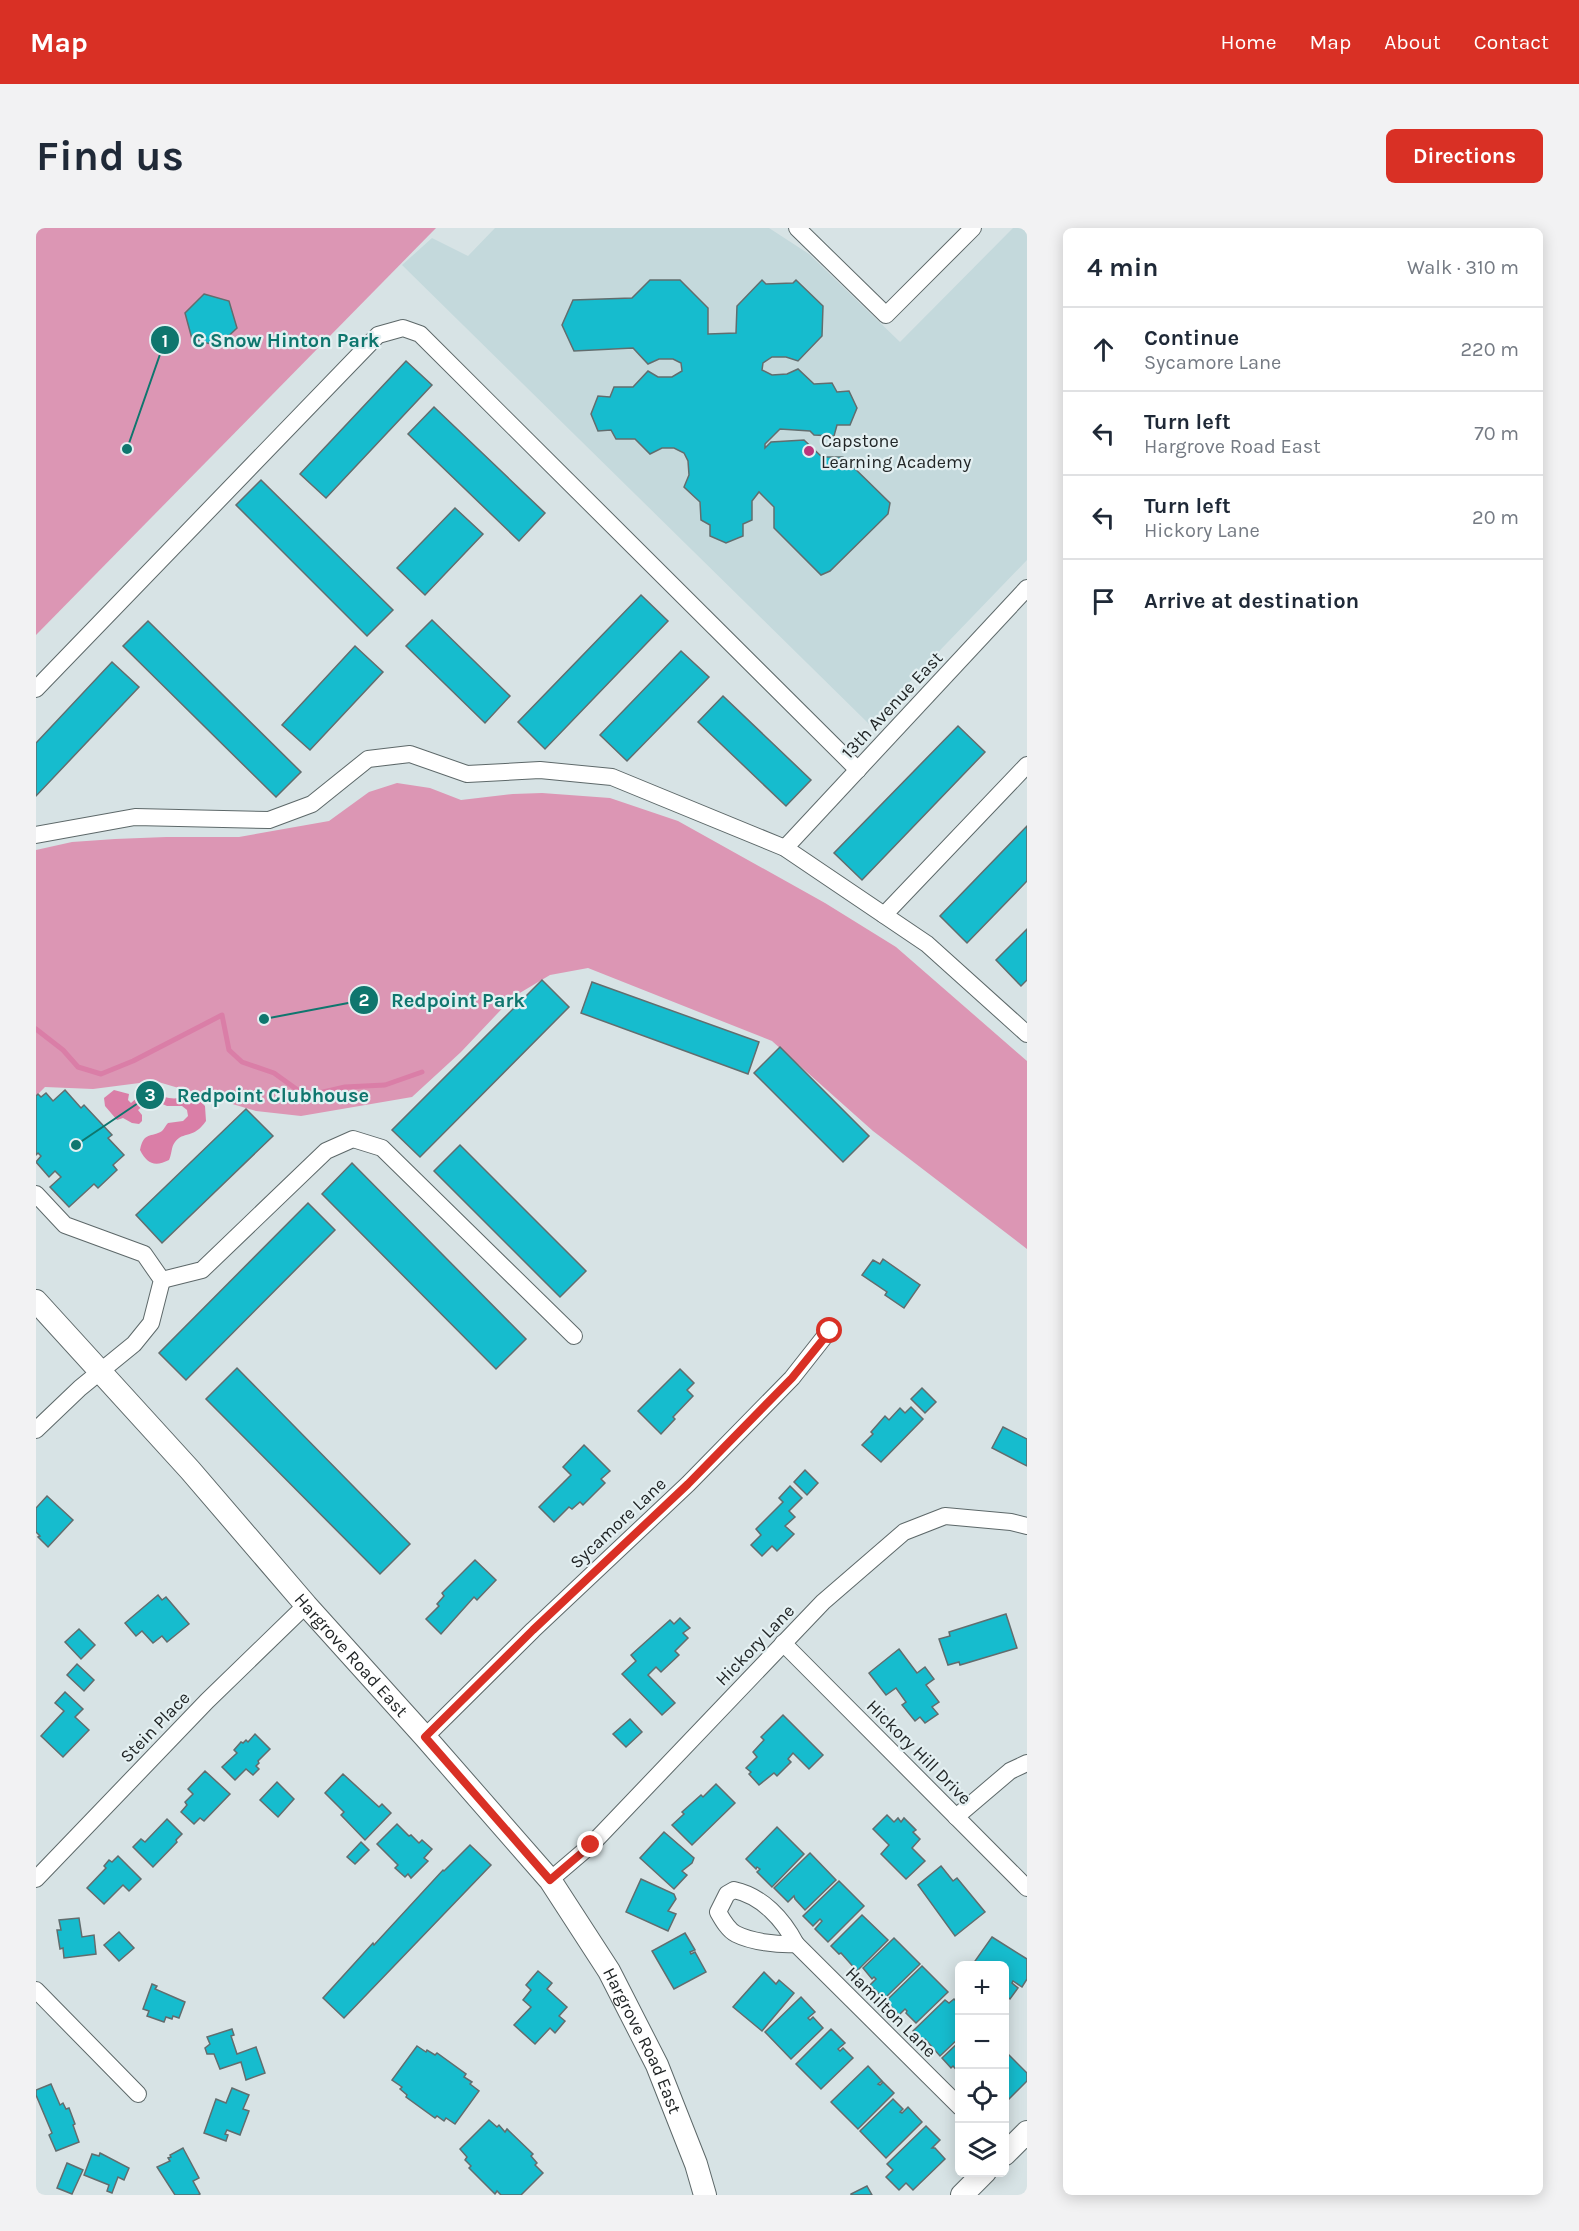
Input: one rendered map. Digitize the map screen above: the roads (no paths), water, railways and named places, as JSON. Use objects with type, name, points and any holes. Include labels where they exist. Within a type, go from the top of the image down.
[{"type":"main road","name":"Hargrove Road East","points":[[36,1301],[190,1470],[306,1605],[550,1880],[609,1971],[657,2065],[696,2164],[705,2195]]},
{"type":"main road","points":[[1009,2149],[1027,2132]]},
{"type":"main road","points":[[966,2193],[980,2177]]},
{"type":"street","points":[[797,228],[886,315],[973,228]]},
{"type":"street","points":[[36,689],[378,335],[403,327],[420,334],[858,770]]},
{"type":"street","name":"13th Avenue East","points":[[784,848],[1027,588]]},
{"type":"street","points":[[36,835],[135,818],[269,820],[312,804],[368,759],[410,754],[467,774],[540,770],[612,777],[784,848],[927,944],[1027,1034]]},
{"type":"street","points":[[884,915],[1027,765]]},
{"type":"street","points":[[162,1280],[202,1270],[326,1151],[353,1139],[382,1148],[574,1336]]},
{"type":"street","points":[[36,1194],[64,1225],[144,1254],[162,1280],[151,1323],[134,1344],[100,1371],[36,1430]]},
{"type":"street","name":"Sycamore Lane","points":[[425,1737],[533,1630],[688,1484],[792,1378],[830,1331]]},
{"type":"street","name":"Hickory Lane","points":[[550,1880],[591,1845],[823,1602],[904,1532],[945,1516],[1011,1522],[1027,1526]]},
{"type":"street","name":"Stein Place","points":[[36,1879],[207,1701],[306,1605]]},
{"type":"street","name":"Hickory Hill Drive","points":[[783,1643],[1027,1888]]},
{"type":"street","points":[[956,1817],[1010,1771],[1027,1763]]},
{"type":"street","name":"Hamilton Lane","points":[[796,1944],[955,2102]]},
{"type":"street","points":[[36,1990],[138,2094]]},
{"type":"waterway","points":[[36,1029],[63,1050],[78,1067],[101,1074],[133,1061],[222,1015],[229,1050],[242,1062],[274,1073],[306,1096],[345,1087],[385,1085],[422,1072]]},
{"type":"place","name":"C Snow Hinton Park","points":[[127,449]]},
{"type":"place","name":"Capstone Learning Academy","points":[[809,451]]},
{"type":"place","name":"Redpoint Park","points":[[264,1019]]},
{"type":"place","name":"Redpoint Clubhouse","points":[[76,1145]]}]
